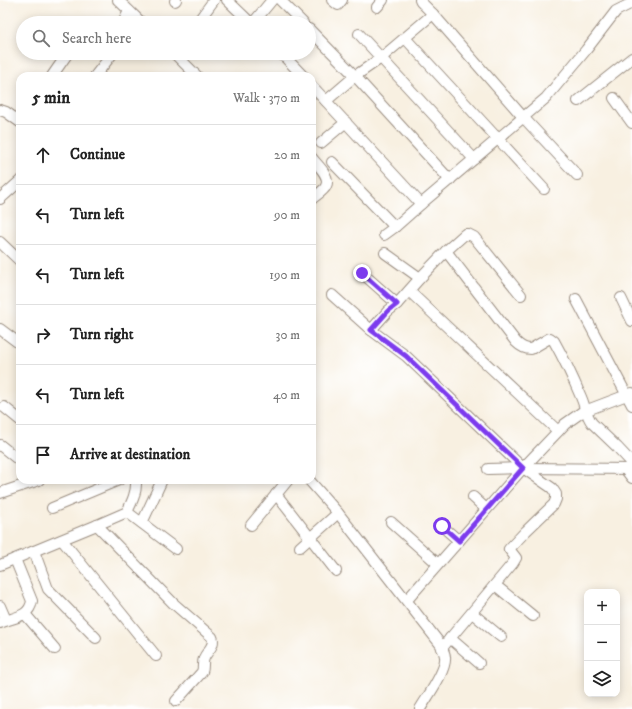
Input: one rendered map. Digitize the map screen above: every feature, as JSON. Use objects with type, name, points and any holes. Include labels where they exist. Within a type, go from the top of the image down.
[{"type":"street","points":[[118,0],[134,16]]},
{"type":"street","points":[[202,16],[214,0]]},
{"type":"street","points":[[227,0],[244,16]]},
{"type":"street","points":[[258,16],[272,0]]},
{"type":"street","points":[[280,0],[296,16]]},
{"type":"street","points":[[332,0],[338,5],[342,0]]},
{"type":"street","points":[[420,0],[577,176]]},
{"type":"street","points":[[384,236],[546,98],[586,50],[616,10],[632,3]]},
{"type":"street","points":[[126,16],[129,11]]},
{"type":"street","points":[[326,101],[355,76],[381,58],[433,14]]},
{"type":"street","points":[[359,34],[474,159]]},
{"type":"street","points":[[316,36],[355,76],[450,180]]},
{"type":"street","points":[[405,38],[544,189]]},
{"type":"street","points":[[578,101],[632,58]]},
{"type":"street","points":[[55,72],[63,60]]},
{"type":"street","points":[[98,72],[108,60]]},
{"type":"street","points":[[181,60],[193,72]]},
{"type":"street","points":[[287,60],[297,72]]},
{"type":"street","points":[[316,90],[421,204]]},
{"type":"street","points":[[614,98],[632,123]]},
{"type":"street","points":[[0,110],[6,112],[16,119]]},
{"type":"street","points":[[321,143],[346,122]]},
{"type":"street","points":[[332,162],[395,227]]},
{"type":"street","points":[[316,163],[326,175],[327,180],[327,185],[316,196]]},
{"type":"street","points":[[0,199],[16,185]]},
{"type":"street","points":[[371,330],[446,251],[465,234],[474,237],[521,295]]},
{"type":"street","points":[[0,242],[16,257]]},
{"type":"street","points":[[446,251],[516,342],[528,349],[531,349],[550,338],[554,341],[582,398],[592,423],[617,447],[630,467],[632,478]]},
{"type":"street","points":[[385,253],[420,278]]},
{"type":"street","points":[[362,273],[397,304]]},
{"type":"street","points":[[409,290],[558,431]]},
{"type":"street","points":[[332,296],[371,330],[406,356],[523,468],[552,488],[556,494],[554,504],[509,549],[516,558],[513,563],[442,648]]},
{"type":"street","points":[[621,298],[632,321]]},
{"type":"street","points":[[576,299],[629,395],[632,405]]},
{"type":"street","points":[[0,328],[16,341]]},
{"type":"street","points":[[407,600],[523,468],[558,431],[573,418],[586,411],[629,395]]},
{"type":"street","points":[[4,408],[16,417]]},
{"type":"street","points":[[0,445],[16,458]]},
{"type":"street","points":[[488,469],[630,467]]},
{"type":"street","points":[[0,493],[27,484]]},
{"type":"street","points":[[52,508],[109,484]]},
{"type":"street","points":[[0,565],[127,512],[136,493],[137,484]]},
{"type":"street","points":[[142,523],[160,484]]},
{"type":"street","points":[[251,525],[285,484]]},
{"type":"street","points":[[313,484],[338,513],[441,645],[445,657],[444,667],[420,709]]},
{"type":"street","points":[[276,494],[336,571]]},
{"type":"street","points":[[473,497],[486,510]]},
{"type":"street","points":[[127,512],[176,549]]},
{"type":"street","points":[[300,547],[338,513]]},
{"type":"street","points":[[391,522],[438,564]]},
{"type":"street","points":[[97,525],[173,602],[214,640],[203,660],[202,672],[176,701]]},
{"type":"street","points":[[442,526],[459,541]]},
{"type":"street","points":[[62,540],[156,656]]},
{"type":"street","points":[[34,551],[48,589],[96,638]]},
{"type":"street","points":[[0,606],[3,621],[25,614],[31,607],[32,601],[15,559]]},
{"type":"street","points":[[495,585],[534,616]]},
{"type":"street","points":[[472,613],[501,637]]},
{"type":"street","points":[[25,614],[55,649]]},
{"type":"street","points":[[450,638],[479,663]]},
{"type":"route","points":[[362,273],[397,304],[388,311],[371,330],[406,356],[523,468],[459,541],[442,526]]}]
